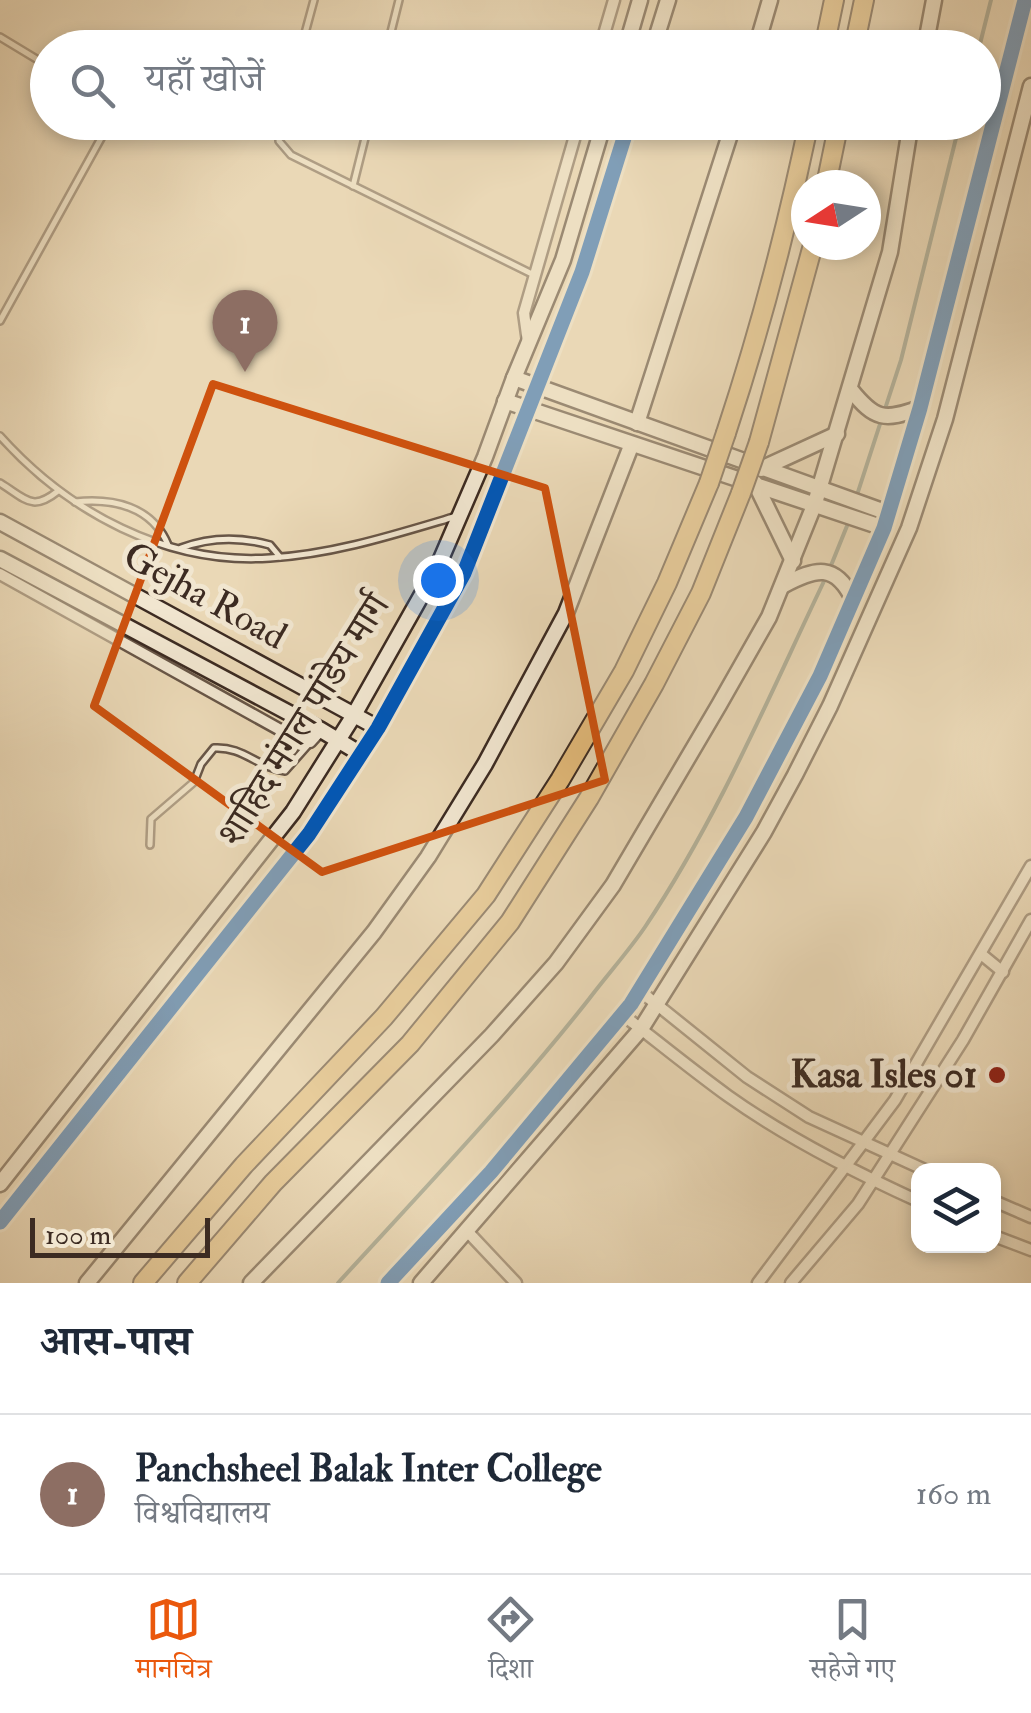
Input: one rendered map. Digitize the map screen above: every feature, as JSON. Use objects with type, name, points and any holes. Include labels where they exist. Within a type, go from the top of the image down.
[{"type":"highway","points":[[828,30],[834,0]]},
{"type":"highway","points":[[858,30],[864,0]]},
{"type":"highway","points":[[143,1283],[244,1165],[384,1017],[486,895],[624,671],[668,582],[709,483],[759,334],[805,140]]},
{"type":"highway","points":[[829,170],[835,140]]},
{"type":"highway","points":[[187,1283],[273,1184],[410,1044],[510,922],[590,798],[701,593],[752,482],[759,442],[809,260]]},
{"type":"street","points":[[605,30],[614,0]]},
{"type":"street","points":[[631,30],[640,0]]},
{"type":"street","points":[[659,30],[668,0]]},
{"type":"street","points":[[761,30],[770,0]]},
{"type":"street","points":[[928,30],[934,0]]},
{"type":"street","points":[[1001,93],[1025,0]]},
{"type":"street","points":[[421,1283],[641,1029],[764,832],[795,775],[909,528],[944,419],[1031,86]]},
{"type":"street","points":[[528,343],[524,319],[573,140]]},
{"type":"street","name":"शाहिद मंगल पांडेय मार्ग","points":[[0,1184],[293,812],[354,714],[438,566],[485,458],[504,401],[563,260],[599,140]]},
{"type":"street","points":[[0,1222],[309,834],[378,728],[464,573],[582,272],[624,140]]},
{"type":"street","points":[[637,422],[728,140]]},
{"type":"street","points":[[251,1283],[492,1035],[556,963],[614,885],[668,796],[784,585],[817,496],[890,252],[908,140]]},
{"type":"street","points":[[388,1283],[491,1172],[640,991],[746,816],[820,676],[886,521],[920,408],[989,140]]},
{"type":"street","points":[[514,378],[637,422],[752,482],[793,561]]},
{"type":"street","points":[[851,390],[877,416],[896,416],[920,408]]},
{"type":"street","points":[[504,401],[631,446],[752,482],[817,496],[886,521]]},
{"type":"street","points":[[752,482],[837,434]]},
{"type":"street","points":[[87,1283],[374,932],[428,857],[566,613],[631,446]]},
{"type":"street","name":"Gejha Road","points":[[0,522],[378,728]]},
{"type":"street","name":"Gejha Road","points":[[0,559],[93,617],[321,730],[361,754]]},
{"type":"street","points":[[784,585],[807,573],[823,572],[840,578],[853,600]]},
{"type":"street","points":[[0,574],[93,617],[302,742],[310,742],[321,730]]},
{"type":"street","points":[[758,1283],[895,1100],[1031,866]]},
{"type":"street","points":[[791,1283],[858,1204],[1004,972],[1031,920]]},
{"type":"street","points":[[980,954],[1004,972]]},
{"type":"street","points":[[640,991],[747,1077],[810,1117],[911,1164]]},
{"type":"street","points":[[622,1015],[728,1096],[845,1168],[911,1199]]},
{"type":"street","points":[[1001,1204],[1031,1217]]},
{"type":"street","points":[[467,1231],[516,1283]]},
{"type":"street","points":[[1001,1239],[1031,1250]]},
{"type":"lane","points":[[306,30],[314,0]]},
{"type":"lane","points":[[392,30],[399,0]]},
{"type":"lane","points":[[0,37],[30,55]]},
{"type":"lane","points":[[0,321],[100,140]]},
{"type":"lane","points":[[279,140],[290,155],[535,276]]},
{"type":"lane","points":[[353,186],[364,140]]},
{"type":"lane","points":[[0,436],[58,491],[102,520],[180,548],[254,559],[280,558],[338,549],[460,515]]},
{"type":"lane","points":[[0,483],[36,504],[44,503],[58,491]]},
{"type":"lane","points":[[75,502],[111,500],[158,524],[168,545]]},
{"type":"lane","points":[[180,548],[205,540],[247,540],[270,545],[280,558]]},
{"type":"lane","points":[[150,845],[152,819],[194,782],[201,764],[214,748],[229,747],[272,770],[285,772],[310,742]]},
{"type":"highlighted area","points":[[213,384],[545,488],[605,780],[322,872],[94,706]]},
{"type":"waterway","points":[[984,30],[991,0]]},
{"type":"waterway","points":[[884,412],[901,360],[956,140]]},
{"type":"waterway","points":[[856,498],[881,421]]},
{"type":"waterway","points":[[830,568],[849,521]]},
{"type":"waterway","points":[[338,1283],[529,1072],[645,927],[720,799],[826,577]]},
{"type":"cycle path","points":[[1001,93],[1025,0]]},
{"type":"cycle path","points":[[0,1222],[309,834],[378,728],[464,573],[582,272],[623,140]]},
{"type":"cycle path","points":[[388,1283],[491,1172],[631,1004],[746,817],[820,676],[884,528],[920,408],[989,140]]},
{"type":"place","name":"Panchsheel Balak Inter College","points":[[245,372]]},
{"type":"place","name":"Kasa Isles 01","points":[[997,1075]]}]
